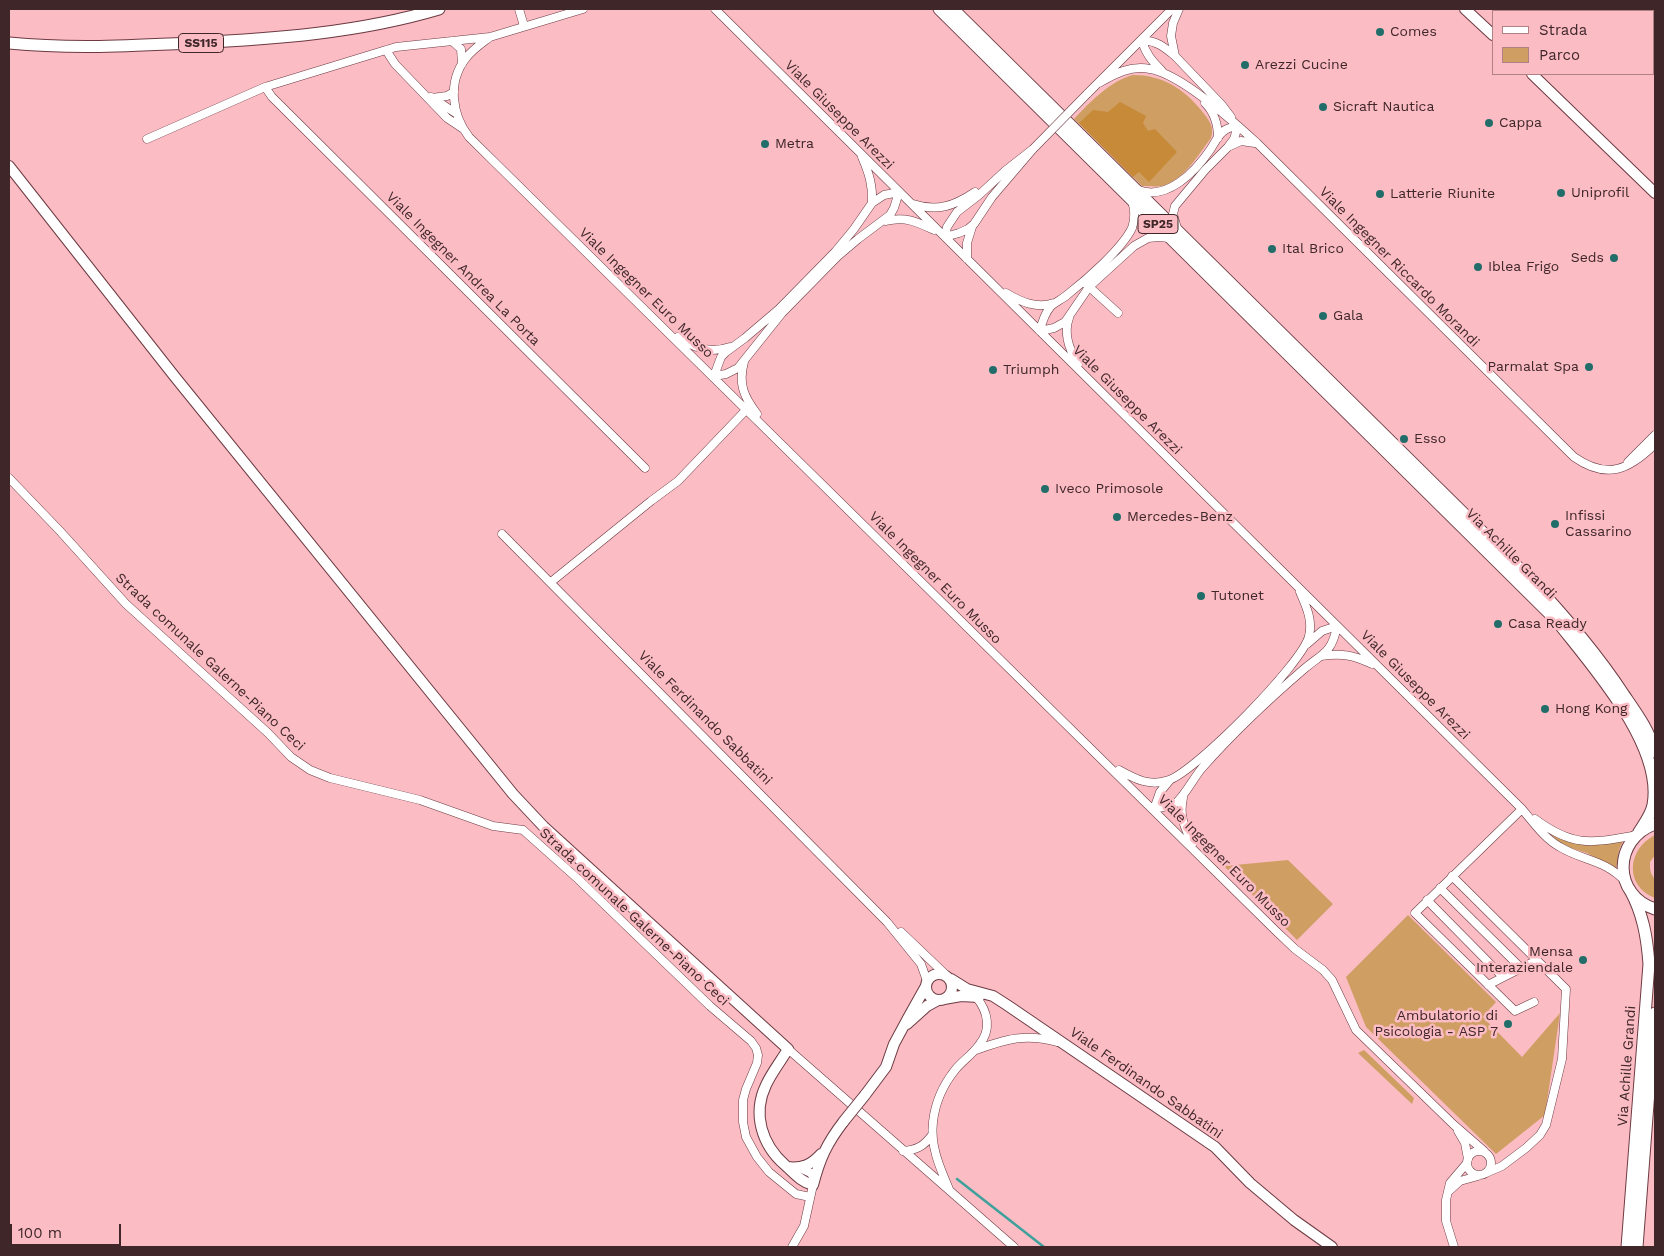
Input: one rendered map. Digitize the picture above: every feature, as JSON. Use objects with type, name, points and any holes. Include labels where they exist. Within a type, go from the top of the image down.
[{"type":"main road","name":"SS115","points":[[9,43],[117,47],[273,38],[351,29],[439,9]]},
{"type":"main road","points":[[934,9],[941,16],[962,25]]},
{"type":"main road","name":"SP25","points":[[939,9],[962,25],[1359,417]]},
{"type":"main road","points":[[954,9],[962,25]]},
{"type":"main road","name":"Via Achille Grandi","points":[[1359,417],[1562,612],[1604,666],[1646,727],[1655,752]]},
{"type":"main road","name":"Via Achille Grandi","points":[[1359,417],[1558,621],[1637,731],[1647,756],[1653,779],[1653,806],[1650,814],[1627,849],[1623,866],[1628,886],[1641,912],[1645,926],[1648,972],[1627,1247]]},
{"type":"main road","points":[[1638,833],[1655,824]]},
{"type":"main road","points":[[1628,886],[1642,903],[1655,909]]},
{"type":"main road","name":"Via Achille Grandi","points":[[1637,1247],[1655,1012]]},
{"type":"street","points":[[519,9],[524,26]]},
{"type":"street","points":[[147,139],[265,87],[396,47],[490,37],[583,9]]},
{"type":"street","name":"Viale Giuseppe Arezzi","points":[[715,9],[1522,809]]},
{"type":"street","points":[[967,259],[966,243],[974,224],[992,197],[1033,149],[1172,9]]},
{"type":"street","points":[[1175,56],[1171,36],[1173,23],[1179,9]]},
{"type":"street","points":[[1465,9],[1492,34]]},
{"type":"street","name":"Viale Ingegner Euro Musso","points":[[490,37],[476,47],[462,64],[456,78],[454,102],[463,130],[996,656],[1111,766],[1276,931],[1328,975],[1356,1030],[1454,1125]]},
{"type":"street","points":[[1142,40],[1153,40],[1164,46],[1175,56],[1221,104],[1238,126],[1237,134],[1228,147],[1175,206],[1173,214],[1177,237],[1159,237],[1142,240],[1087,284],[1052,305],[1048,310],[1040,331],[1060,326],[1065,322],[1087,284],[1129,232],[1135,214],[1132,193],[1152,193],[1178,184],[1196,167],[1226,129],[1238,126]]},
{"type":"street","points":[[1142,40],[1144,49],[1150,59],[1163,73]]},
{"type":"street","points":[[452,41],[461,48],[462,64]]},
{"type":"street","points":[[386,50],[395,64],[447,118],[463,130]]},
{"type":"street","points":[[1099,83],[1115,74],[1130,69],[1149,68],[1163,73],[1193,91],[1238,126]]},
{"type":"street","points":[[1533,75],[1655,193]]},
{"type":"street","name":"Viale Ingegner Andrea La Porta","points":[[265,87],[272,98],[645,468]]},
{"type":"street","points":[[1193,91],[1214,116],[1218,139]]},
{"type":"street","points":[[422,92],[457,114]]},
{"type":"street","points":[[432,98],[447,96],[454,92]]},
{"type":"street","points":[[447,118],[457,114]]},
{"type":"street","name":"Viale Ingegner Riccardo Morandi","points":[[1238,126],[1574,457],[1585,465],[1596,469],[1616,469],[1633,463],[1655,444]]},
{"type":"street","points":[[1228,147],[1241,141],[1257,143]]},
{"type":"street","points":[[911,204],[933,209],[944,207],[968,197],[1033,149]]},
{"type":"street","points":[[859,151],[871,178],[873,190],[872,203]]},
{"type":"street","points":[[9,166],[175,377],[513,794],[551,834],[788,1049],[1014,1247]]},
{"type":"street","points":[[943,235],[957,212],[1005,171]]},
{"type":"street","points":[[714,376],[721,357],[779,309],[804,284],[848,236],[872,203],[884,196],[899,192]]},
{"type":"street","points":[[714,376],[732,372],[738,368],[782,313],[838,256],[884,221],[894,208],[899,192]]},
{"type":"street","points":[[884,221],[905,219],[915,221],[943,235],[959,234],[974,224]]},
{"type":"street","points":[[1087,284],[1118,313]]},
{"type":"street","points":[[994,286],[1022,303],[1041,305],[1058,301]]},
{"type":"street","points":[[1071,314],[1068,323],[1068,342],[1082,372]]},
{"type":"street","points":[[659,324],[692,346],[700,349],[719,350],[734,345]]},
{"type":"street","points":[[744,362],[741,379],[747,400],[773,435]]},
{"type":"street","points":[[551,582],[651,501],[678,482],[747,409]]},
{"type":"street","points":[[1616,469],[1630,461],[1655,436]]},
{"type":"street","name":"Strada comunale Galerne-Piano Ceci","points":[[9,478],[126,604],[268,733],[291,757],[310,770],[330,778],[420,800],[493,826],[523,830],[578,879],[710,1006],[751,1041],[758,1055],[757,1063],[743,1100],[743,1122],[746,1137],[757,1157],[769,1172],[796,1194],[810,1196]]},
{"type":"street","name":"Viale Ferdinando Sabbatini","points":[[502,534],[887,922]]},
{"type":"street","points":[[1298,588],[1310,618],[1307,644]]},
{"type":"street","points":[[1111,766],[1138,781],[1159,783],[1170,780],[1192,766],[1235,726],[1276,683],[1307,644],[1322,631],[1337,626]]},
{"type":"street","points":[[1154,809],[1172,805],[1183,796],[1201,770],[1239,729],[1270,698],[1322,656],[1332,644],[1337,626]]},
{"type":"street","points":[[1322,656],[1350,655],[1380,668]]},
{"type":"street","points":[[1154,809],[1160,792],[1170,780]]},
{"type":"street","points":[[1183,796],[1181,808],[1182,821],[1199,854]]},
{"type":"street","points":[[1522,809],[1553,832],[1573,840],[1592,841],[1638,833]]},
{"type":"street","points":[[1522,809],[1415,913],[1515,1011],[1534,1002]]},
{"type":"street","points":[[1522,809],[1549,840],[1569,852],[1596,861],[1613,870],[1628,886]]},
{"type":"street","points":[[1449,1191],[1460,1181],[1502,1166],[1540,1135],[1546,1125],[1562,1059],[1566,990],[1452,876]]},
{"type":"street","points":[[1440,888],[1521,968]]},
{"type":"street","points":[[1428,900],[1503,977]]},
{"type":"street","points":[[887,922],[903,934],[948,977],[966,989],[992,996],[1007,1005]]},
{"type":"street","points":[[887,922],[921,964],[930,995],[941,999],[961,996],[976,997],[1007,1005]]},
{"type":"street","points":[[1488,985],[1536,960]]},
{"type":"street","points":[[800,1168],[811,1164],[822,1152],[831,1137],[886,1067],[894,1044],[927,984],[935,974],[948,977]]},
{"type":"street","points":[[903,1028],[927,1006],[950,995],[953,987],[948,977]]},
{"type":"street","points":[[951,1192],[939,1166],[932,1135],[936,1108],[947,1082],[964,1060],[981,1044],[987,1031],[988,1018],[976,997]]},
{"type":"street","name":"Viale Ferdinando Sabbatini","points":[[1007,1005],[1215,1147],[1250,1183],[1294,1220],[1332,1247]]},
{"type":"street","points":[[974,1051],[1016,1037],[1046,1039],[1067,1045]]},
{"type":"street","points":[[788,1049],[764,1088],[759,1114],[762,1131],[776,1157],[805,1183],[813,1182]]},
{"type":"street","points":[[1454,1125],[1490,1158],[1492,1164],[1483,1174]]},
{"type":"street","points":[[1454,1125],[1465,1143],[1467,1167],[1472,1173],[1483,1174]]},
{"type":"street","points":[[903,1151],[922,1147],[932,1135]]},
{"type":"street","points":[[1454,1247],[1445,1211],[1450,1183],[1472,1153],[1480,1150],[1484,1151]]},
{"type":"street","points":[[792,1247],[804,1226],[813,1182],[822,1152]]},
{"type":"street","points":[[1490,1158],[1497,1160],[1512,1158]]},
{"type":"street","points":[[787,1167],[800,1168],[811,1173],[813,1182]]},
{"type":"green space","points":[[1133,75],[1163,80],[1179,89],[1201,110],[1211,126],[1211,138],[1190,166],[1170,183],[1162,186],[1142,186],[1074,119],[1108,87]]},
{"type":"green space","points":[[1550,834],[1581,844],[1624,839],[1619,850],[1616,869],[1587,853],[1564,846]]},
{"type":"green space","points":[[1655,835],[1655,855],[1650,862],[1650,868],[1655,880],[1655,898],[1638,885],[1633,867],[1639,849]]},
{"type":"green space","points":[[1288,860],[1333,904],[1297,940],[1224,866]]},
{"type":"green space","points":[[1408,915],[1496,1002],[1483,1017],[1522,1057],[1560,1013],[1545,1115],[1496,1154],[1366,1027],[1346,977]]},
{"type":"green space","points":[[1364,1050],[1414,1098],[1412,1104],[1358,1053]]},
{"type":"shaded area","points":[[1120,102],[1146,116],[1143,123],[1148,131],[1155,129],[1177,152],[1149,182],[1139,172],[1133,177],[1079,123],[1093,110],[1108,112]]},
{"type":"waterway","points":[[957,1179],[1044,1247]]},
{"type":"place","name":"Comes","points":[[1380,32]]},
{"type":"place","name":"Arezzi Cucine","points":[[1245,65]]},
{"type":"place","name":"Sicraft Nautica","points":[[1323,107]]},
{"type":"place","name":"Cappa","points":[[1489,123]]},
{"type":"place","name":"Metra","points":[[765,144]]},
{"type":"place","name":"Uniprofil","points":[[1561,193]]},
{"type":"place","name":"Latterie Riunite","points":[[1380,194]]},
{"type":"place","name":"Ital Brico","points":[[1272,249]]},
{"type":"place","name":"Seds","points":[[1614,258]]},
{"type":"place","name":"Iblea Frigo","points":[[1478,267]]},
{"type":"place","name":"Gala","points":[[1323,316]]},
{"type":"place","name":"Parmalat Spa","points":[[1589,367]]},
{"type":"place","name":"Triumph","points":[[993,370]]},
{"type":"place","name":"Esso","points":[[1404,439]]},
{"type":"place","name":"Iveco Primosole","points":[[1045,489]]},
{"type":"place","name":"Mercedes-Benz","points":[[1117,517]]},
{"type":"place","name":"Infissi Cassarino","points":[[1555,524]]},
{"type":"place","name":"Tutonet","points":[[1201,596]]},
{"type":"place","name":"Casa Ready","points":[[1498,624]]},
{"type":"place","name":"Hong Kong","points":[[1545,709]]},
{"type":"place","name":"Mensa Interaziendale","points":[[1583,960]]},
{"type":"place","name":"Ambulatorio di Psicologia - ASP 7","points":[[1508,1024]]}]
